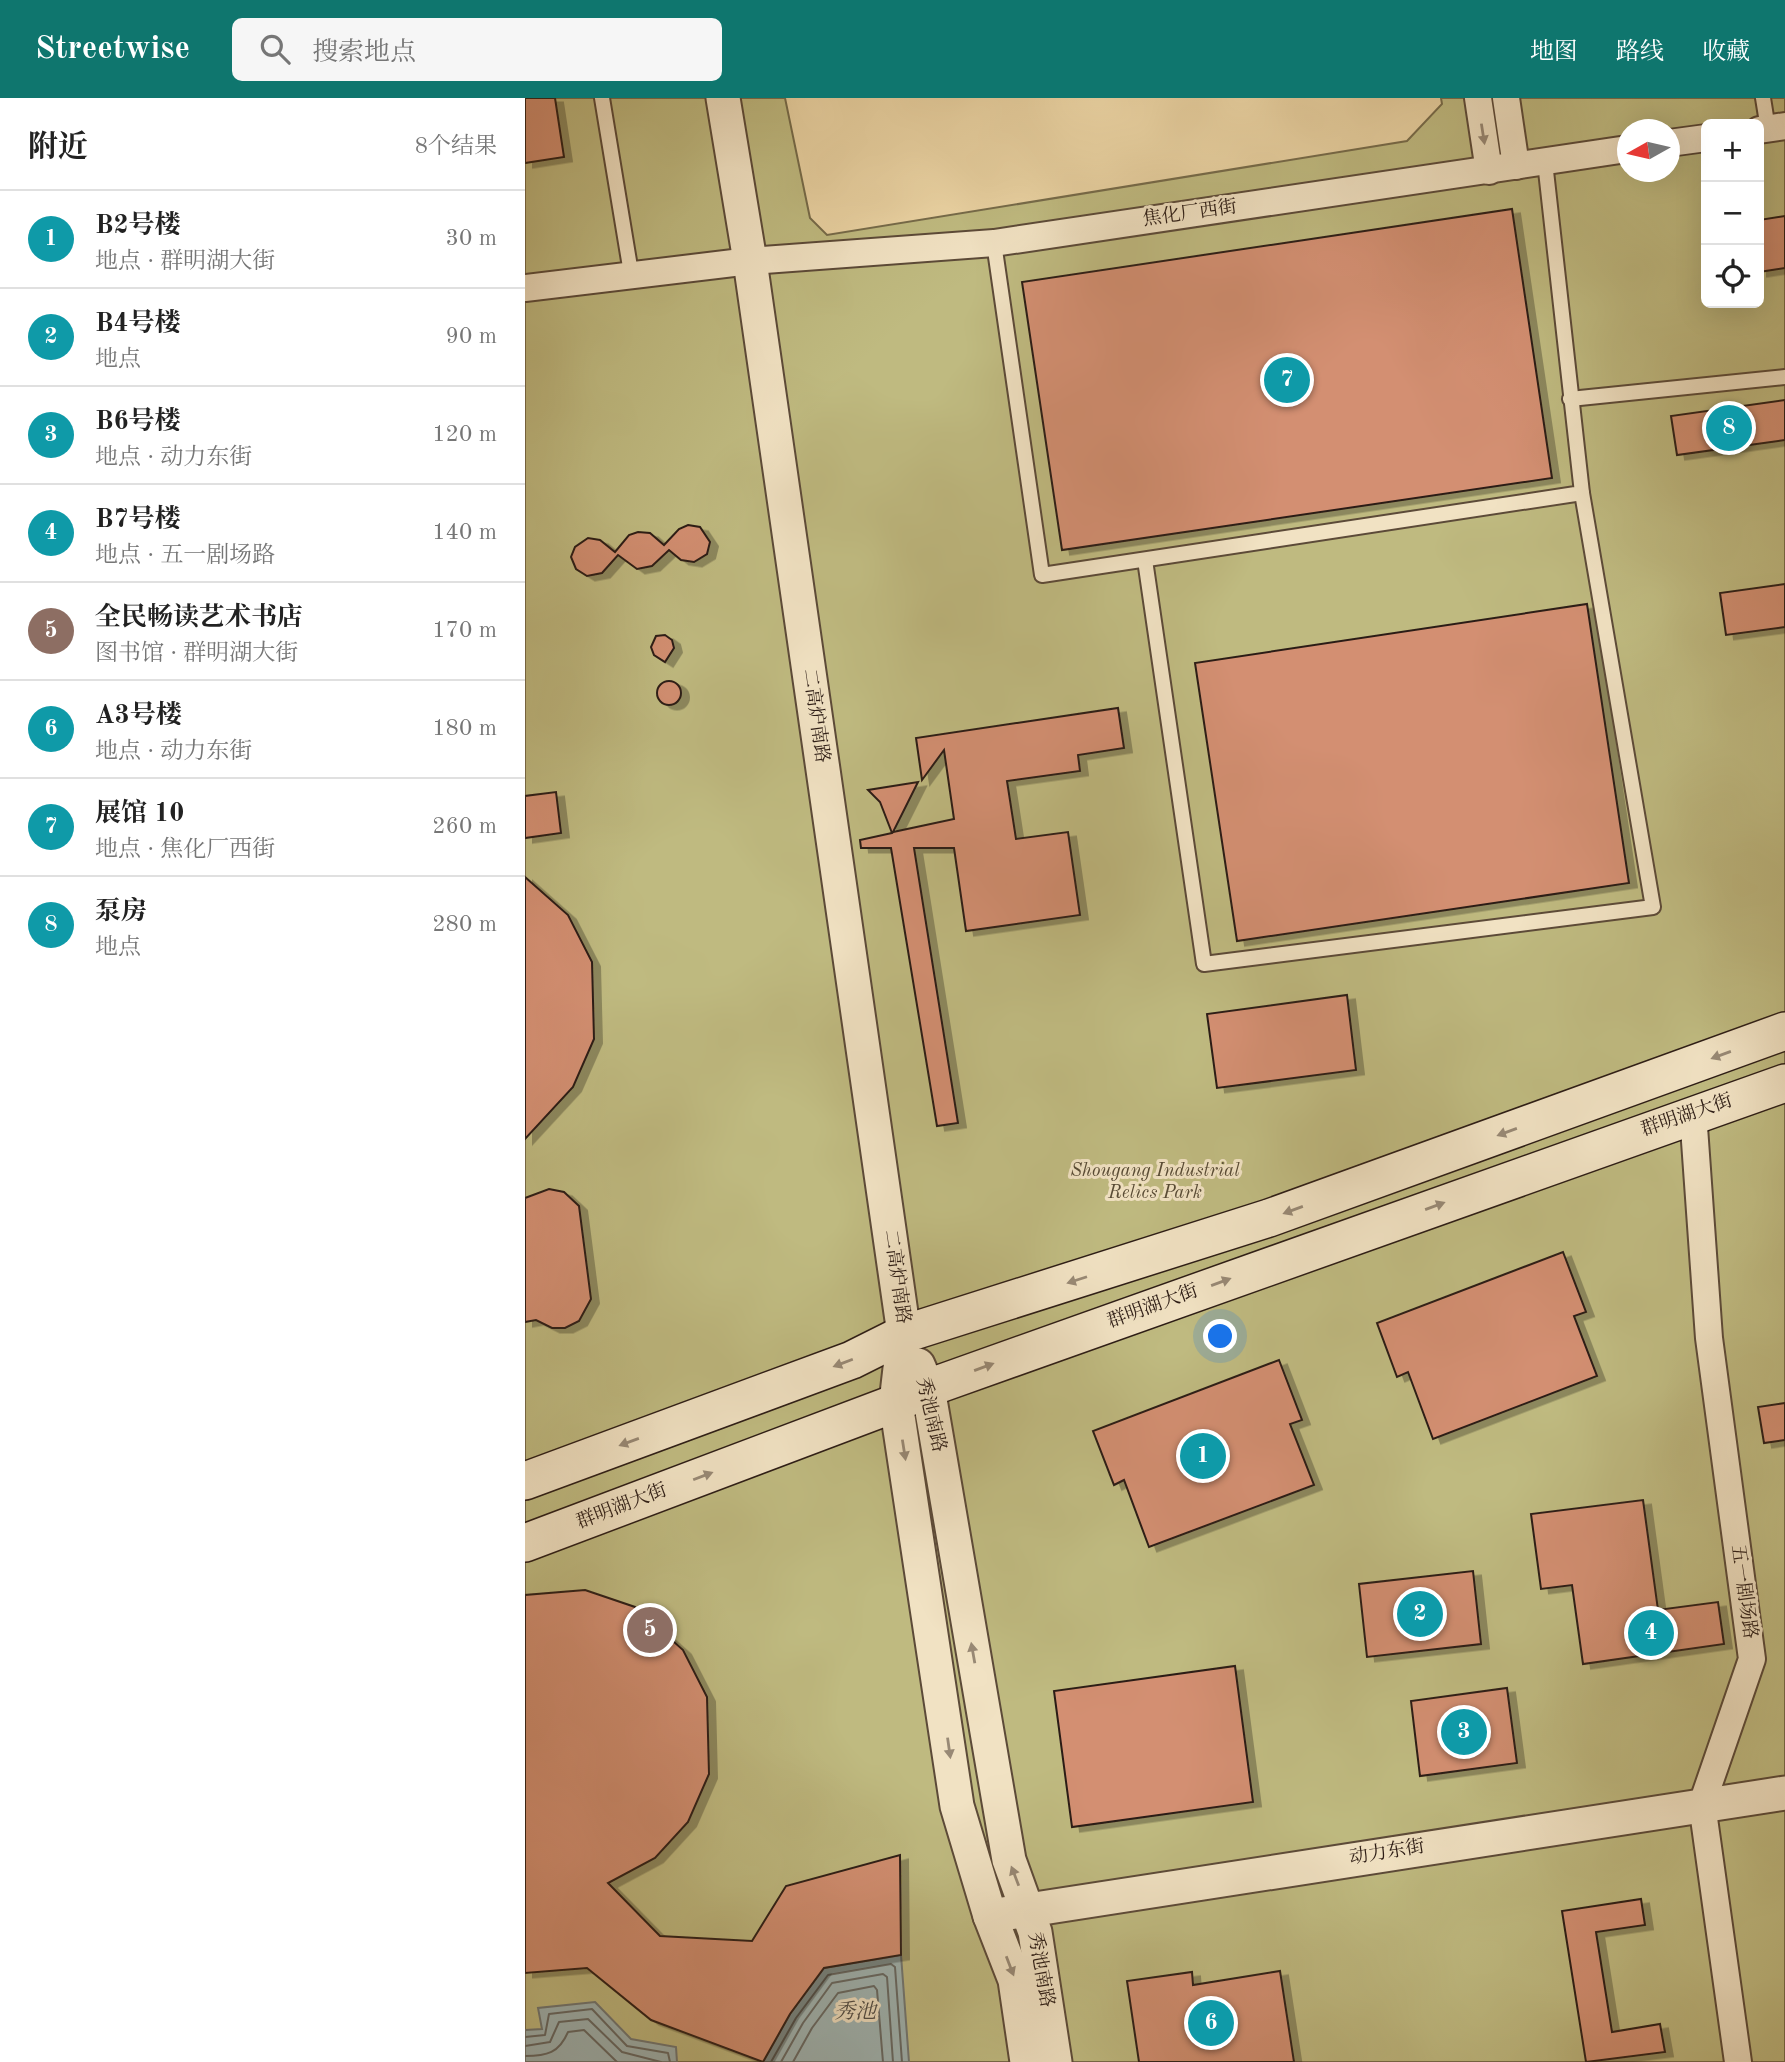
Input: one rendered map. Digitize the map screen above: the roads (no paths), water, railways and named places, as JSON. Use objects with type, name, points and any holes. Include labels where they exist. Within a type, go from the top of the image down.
[{"type":"main road","points":[[525,1481],[852,1360],[904,1334],[1269,1218],[1785,1031]]},
{"type":"main road","name":"群明湖大街","points":[[525,1543],[912,1395],[1693,1113],[1785,1083]]},
{"type":"street","name":"二高炉南路","points":[[723,98],[750,261],[904,1334]]},
{"type":"street","points":[[1478,98],[1489,171]]},
{"type":"street","points":[[1506,98],[1516,166]]},
{"type":"street","points":[[1680,142],[1701,139]]},
{"type":"street","name":"焦化厂西街","points":[[525,288],[631,273],[750,261],[994,243],[1617,151]]},
{"type":"street","name":"五一剧场路","points":[[1693,1113],[1709,1338],[1752,1659],[1702,1804],[1738,2062]]},
{"type":"street","name":"秀池南路","points":[[904,1334],[957,1806],[991,1916],[1015,1980],[1027,2062]]},
{"type":"street","name":"秀池南路","points":[[912,1395],[1009,1860],[1035,1932],[1055,2062]]},
{"type":"street","name":"动力东街","points":[[991,1916],[1785,1793]]},
{"type":"lane","points":[[602,98],[631,273]]},
{"type":"lane","points":[[1763,98],[1771,128]]},
{"type":"lane","points":[[1145,560],[1204,964],[1653,907],[1582,494],[1545,162]]},
{"type":"lane","points":[[994,243],[1042,575],[1582,494]]},
{"type":"lane","points":[[1570,399],[1785,377]]},
{"type":"water","name":"秀池","points":[[901,1955],[909,2062],[763,2062],[790,2014],[824,1968]]},
{"type":"water","points":[[595,2002],[631,2039],[676,2047],[677,2062],[525,2062],[525,2030],[542,2029],[538,2008]]},
{"type":"place","name":"展馆 10","points":[[1287,380]]},
{"type":"place","name":"泵房","points":[[1729,428]]},
{"type":"place","name":"B2号楼","points":[[1203,1456]]},
{"type":"place","name":"B4号楼","points":[[1420,1614]]},
{"type":"place","name":"全民畅读艺术书店","points":[[650,1630]]},
{"type":"place","name":"B7号楼","points":[[1651,1633]]},
{"type":"place","name":"B6号楼","points":[[1464,1732]]},
{"type":"place","name":"A3号楼","points":[[1211,2023]]},
{"type":"park label","name":"Shougang Industrial Relics Park","points":[[1155,1182]]}]
